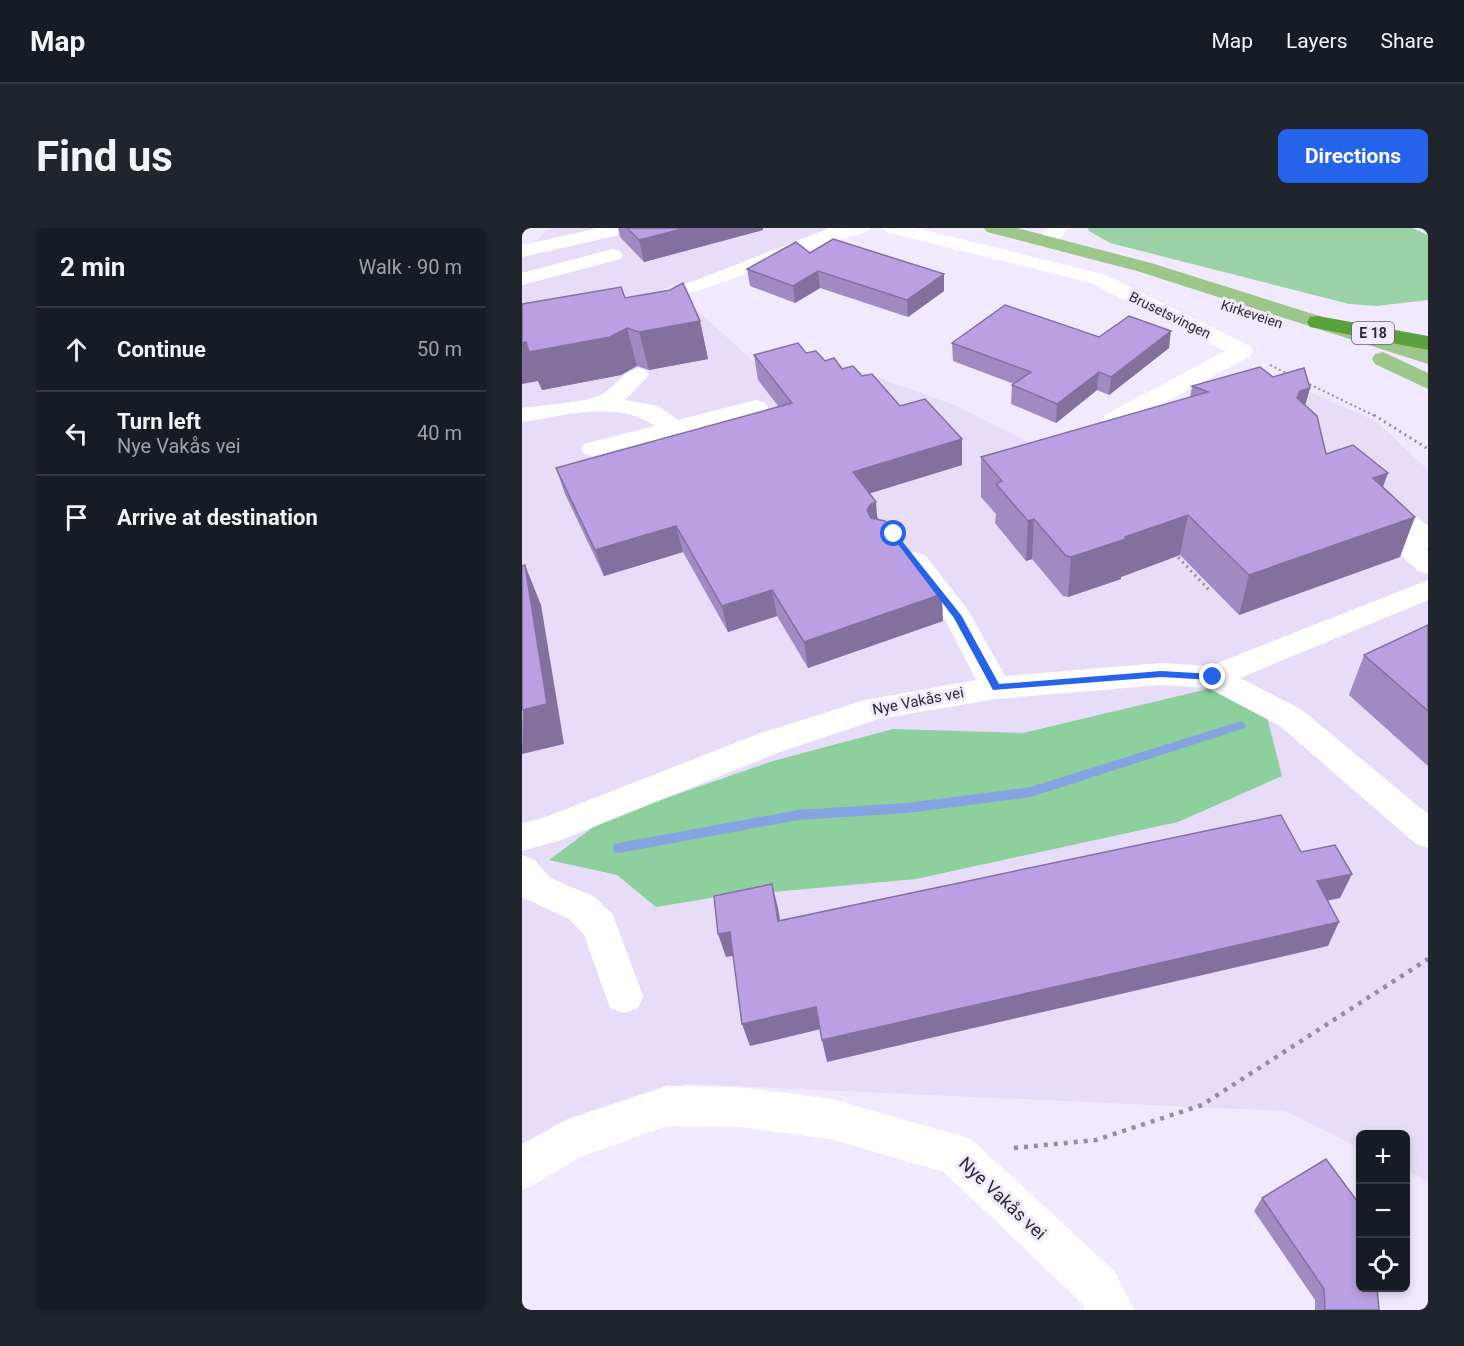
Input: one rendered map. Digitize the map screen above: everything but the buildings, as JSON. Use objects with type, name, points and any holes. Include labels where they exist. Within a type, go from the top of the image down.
[{"type":"highway","name":"E 18","points":[[1318,321],[1428,343]]},
{"type":"main road","name":"Kirkeveien","points":[[1007,229],[1053,235],[1073,250],[1117,269],[1361,351],[1428,382]]},
{"type":"main road","name":"Kirkeveien","points":[[1073,250],[1144,267],[1428,357]]},
{"type":"street","points":[[522,251],[548,228]]},
{"type":"street","points":[[522,251],[625,228]]},
{"type":"street","points":[[625,303],[646,301],[701,285],[837,232],[860,228]]},
{"type":"street","name":"Brusetsvingen","points":[[893,228],[1098,279],[1242,351]]},
{"type":"street","points":[[522,279],[613,255]]},
{"type":"street","points":[[1114,420],[1242,351]]},
{"type":"street","points":[[602,403],[618,394],[638,375]]},
{"type":"street","points":[[522,415],[602,403],[650,411],[674,428]]},
{"type":"street","points":[[593,449],[756,407]]},
{"type":"street","points":[[1355,480],[1428,540]]},
{"type":"street","points":[[1369,514],[1428,566]]},
{"type":"street","points":[[901,543],[958,617],[996,688]]},
{"type":"street","points":[[1213,677],[1428,589]]},
{"type":"street","name":"Nye Vakås vei","points":[[522,837],[549,830],[769,743],[876,708],[996,688],[1161,674],[1213,677],[1291,718],[1428,834]]},
{"type":"street","points":[[522,870],[537,889],[582,908],[600,926],[624,996]]},
{"type":"street","name":"Nye Vakås vei","points":[[522,1168],[568,1140],[667,1106],[739,1107],[831,1119],[956,1154],[1098,1287],[1111,1310]]},
{"type":"path","points":[[1242,351],[1293,376]]},
{"type":"path","points":[[1303,381],[1374,415],[1428,449]]},
{"type":"path","points":[[1168,546],[1211,592]]},
{"type":"path","points":[[956,1154],[1096,1140],[1202,1106],[1428,959]]},
{"type":"shaded area","points":[[550,228],[838,228],[684,298],[754,362],[812,354],[957,406],[1057,457],[1276,377],[1376,421],[1428,470],[1428,1182],[1410,1172],[1410,1130],[1356,1130],[1356,1146],[1285,1111],[686,1084],[522,1159],[522,254]]},
{"type":"green space","points":[[1088,228],[1413,228],[1428,235],[1428,300],[1377,306],[1349,304],[1110,243],[1089,231]]},
{"type":"green space","points":[[1212,688],[1267,717],[1282,776],[1178,822],[916,879],[717,897],[656,907],[617,875],[549,860],[603,820],[773,761],[893,729],[1023,733]]},
{"type":"waterway","points":[[619,848],[798,815],[907,808],[1031,792],[1241,725]]},
{"type":"route","points":[[894,534],[958,617],[996,688],[1161,674],[1213,677]]}]
